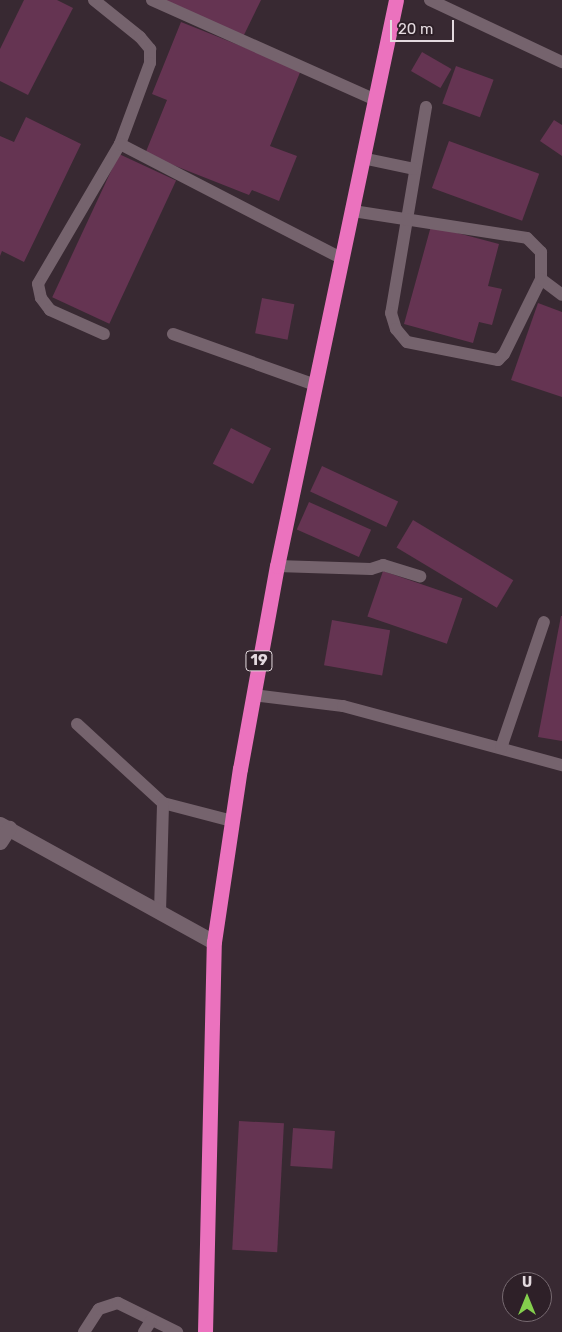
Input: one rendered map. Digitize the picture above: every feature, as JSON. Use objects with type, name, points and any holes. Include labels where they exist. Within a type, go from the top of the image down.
[{"type":"highway","name":"19","points":[[205,1332],[214,942],[232,820],[277,566],[313,384],[353,211],[373,99],[396,0]]},
{"type":"street","points":[[0,842],[5,826],[214,942]]},
{"type":"lane","points":[[94,0],[140,37],[150,49],[150,63],[140,95],[120,144],[38,284],[41,298],[50,310],[104,334]]},
{"type":"lane","points":[[152,0],[373,99]]},
{"type":"lane","points":[[430,0],[562,62]]},
{"type":"lane","points":[[353,211],[372,216],[408,218],[527,238],[541,252],[541,278],[504,354],[498,360],[407,342],[396,329],[391,313],[408,218],[414,169],[426,107]]},
{"type":"lane","points":[[120,144],[341,258]]},
{"type":"lane","points":[[362,158],[414,169]]},
{"type":"lane","points":[[541,278],[562,295]]},
{"type":"lane","points":[[173,334],[313,384]]},
{"type":"lane","points":[[277,566],[371,569],[383,565],[420,576]]},
{"type":"lane","points":[[501,748],[544,622]]},
{"type":"lane","points":[[253,695],[343,706],[562,765]]},
{"type":"lane","points":[[77,724],[163,802],[232,820]]},
{"type":"lane","points":[[160,912],[163,802]]},
{"type":"lane","points":[[84,1332],[99,1309],[108,1304],[118,1303],[139,1311],[151,1321],[177,1332]]},
{"type":"lane","points":[[144,1332],[151,1321]]},
{"type":"building","points":[[24,0],[57,0],[73,8],[28,95],[0,81],[0,49]]},
{"type":"building","points":[[161,0],[261,0],[242,39]]},
{"type":"building","points":[[181,22],[301,70],[270,146],[297,156],[279,201],[252,190],[249,195],[145,154],[167,100],[152,94]]},
{"type":"building","points":[[422,52],[451,69],[440,88],[411,71]]},
{"type":"building","points":[[456,66],[494,80],[480,117],[442,104]]},
{"type":"building","points":[[26,117],[81,144],[24,262],[2,251],[0,256],[0,136],[14,142]]},
{"type":"building","points":[[554,120],[562,125],[562,156],[540,141]]},
{"type":"building","points":[[449,141],[539,174],[522,221],[432,188]]},
{"type":"building","points":[[119,154],[176,181],[109,324],[52,297]]},
{"type":"building","points":[[431,226],[499,244],[488,286],[502,289],[492,325],[479,322],[473,343],[404,324]]},
{"type":"building","points":[[262,298],[294,304],[288,340],[255,333]]},
{"type":"building","points":[[538,303],[562,312],[562,397],[511,380]]},
{"type":"building","points":[[231,428],[271,448],[253,484],[213,464]]},
{"type":"building","points":[[322,466],[398,501],[386,527],[310,491]]},
{"type":"building","points":[[309,502],[371,530],[359,557],[297,529]]},
{"type":"building","points":[[413,520],[513,580],[497,608],[397,547]]},
{"type":"building","points":[[383,571],[462,598],[447,644],[367,616]]},
{"type":"building","points":[[562,616],[562,741],[538,737]]},
{"type":"building","points":[[332,620],[390,630],[382,676],[324,665]]},
{"type":"building","points":[[239,1121],[284,1123],[277,1252],[232,1250]]},
{"type":"building","points":[[293,1128],[335,1131],[332,1169],[290,1166]]}]
